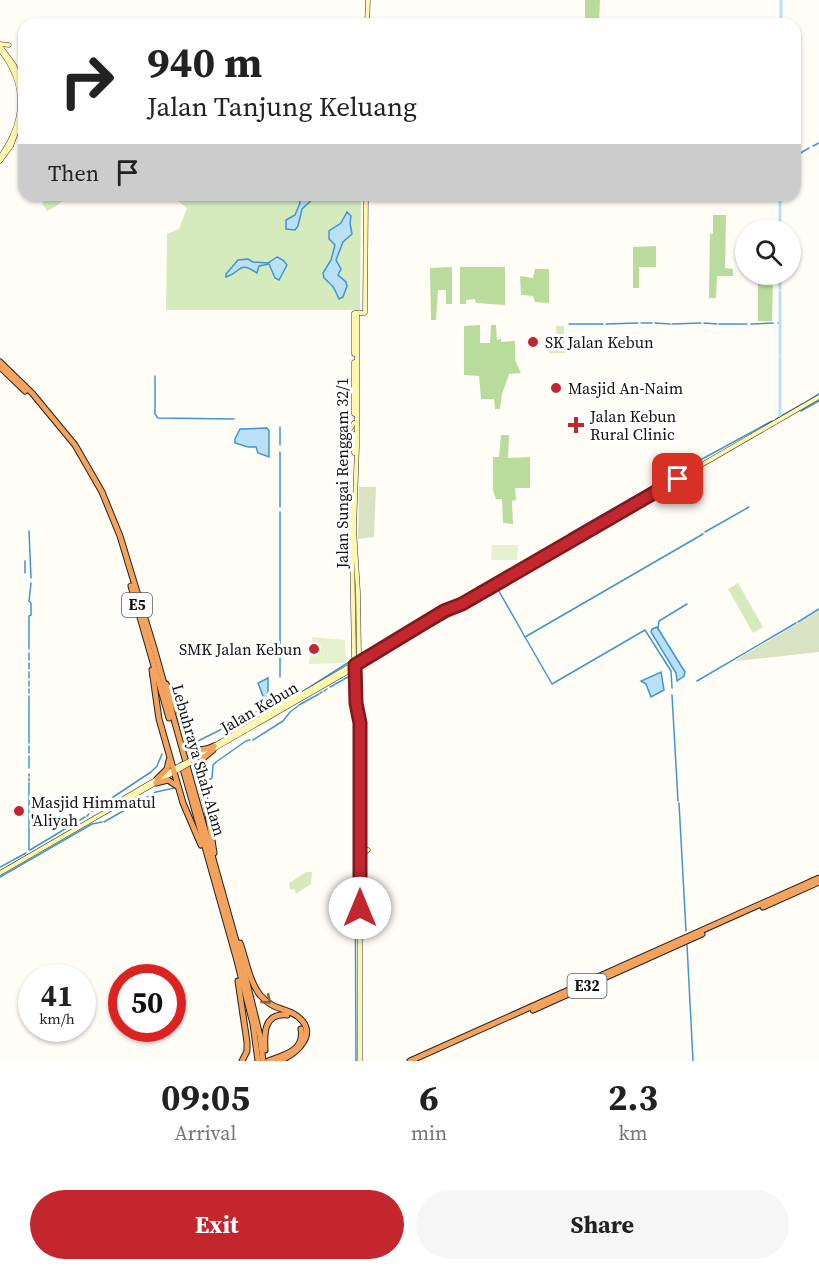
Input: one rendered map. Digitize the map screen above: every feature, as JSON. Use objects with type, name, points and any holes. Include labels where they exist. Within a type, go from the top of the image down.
[{"type":"highway","name":"Lebuhraya Shah Alam","points":[[0,362],[53,416],[82,457],[102,492],[120,536],[154,648],[254,1012],[270,1060]]},
{"type":"highway","name":"Lebuhraya Shah Alam","points":[[0,367],[30,395],[73,447],[87,470],[117,537],[253,1024],[258,1061]]},
{"type":"highway","points":[[148,645],[159,719],[176,770],[185,809],[212,875]]},
{"type":"highway","points":[[154,648],[193,747],[198,750],[213,748]]},
{"type":"highway","points":[[189,740],[192,761],[207,808],[221,889],[255,988],[272,1006],[297,1016],[304,1027],[306,1038],[302,1045],[290,1056],[270,1060]]},
{"type":"highway","points":[[198,775],[202,759],[213,748]]},
{"type":"highway","points":[[157,781],[167,769],[170,756]]},
{"type":"highway","points":[[157,781],[168,780],[179,790]]},
{"type":"highway","name":"E32","points":[[418,1061],[819,878]]},
{"type":"highway","name":"E32","points":[[411,1061],[819,882]]},
{"type":"highway","points":[[225,921],[240,988],[247,1035],[247,1051],[242,1061]]},
{"type":"highway","points":[[277,1015],[289,1015],[299,1023],[302,1038],[293,1051],[270,1060],[264,1033],[267,1024],[277,1015]]},
{"type":"main road","points":[[367,18],[368,0]]},
{"type":"main road","points":[[18,75],[16,70],[8,58],[0,47],[9,46],[8,58],[18,87]]},
{"type":"main road","points":[[0,56],[8,58]]},
{"type":"main road","points":[[15,143],[18,126]]},
{"type":"main road","points":[[0,159],[15,143],[18,131]]},
{"type":"main road","points":[[349,313],[365,313],[366,201]]},
{"type":"main road","name":"Jalan Sungai Renggam 32/1","points":[[355,314],[357,408],[351,513],[358,650],[356,666]]},
{"type":"main road","name":"Jalan Sungai Renggam 32/1","points":[[356,365],[354,423],[356,440]]},
{"type":"main road","points":[[356,666],[819,397]]},
{"type":"main road","points":[[354,423],[347,431],[356,440]]},
{"type":"main road","name":"Jalan Sungai Renggam 32/1","points":[[355,574],[354,656],[356,666]]},
{"type":"main road","points":[[356,666],[440,616]]},
{"type":"main road","points":[[358,650],[362,657],[369,657]]},
{"type":"main road","points":[[348,669],[354,656]]},
{"type":"main road","points":[[356,666],[357,700]]},
{"type":"main road","points":[[356,666],[360,723],[359,845],[354,850],[359,857],[360,1061]]},
{"type":"main road","name":"Jalan Kebun","points":[[0,873],[268,715],[356,666]]},
{"type":"main road","name":"Jalan Kebun","points":[[213,748],[344,675],[356,666]]},
{"type":"main road","points":[[344,675],[353,680],[360,723]]},
{"type":"main road","points":[[276,697],[279,703],[288,704]]},
{"type":"main road","points":[[268,715],[272,710],[273,702]]},
{"type":"main road","points":[[359,845],[368,850],[359,857]]},
{"type":"green space","points":[[585,0],[600,0],[599,18],[585,18]]},
{"type":"green space","points":[[44,201],[62,201],[47,211],[42,203]]},
{"type":"green space","points":[[178,201],[361,201],[360,310],[166,310],[167,234],[179,229],[187,208]]},
{"type":"green space","points":[[713,215],[726,215],[725,268],[733,269],[733,276],[717,276],[716,298],[709,298],[710,234],[713,234]]},
{"type":"green space","points":[[656,246],[656,267],[639,267],[639,288],[633,288],[633,247]]},
{"type":"green space","points":[[452,267],[452,304],[446,304],[446,290],[438,290],[436,320],[431,320],[430,268]]},
{"type":"green space","points":[[460,267],[505,267],[505,305],[476,303],[475,299],[466,300],[466,304],[460,304]]},
{"type":"green space","points":[[535,269],[549,269],[549,303],[535,302],[533,296],[521,295],[520,276],[533,278]]},
{"type":"green space","points":[[758,285],[773,285],[772,321],[758,321]]},
{"type":"green space","points":[[480,325],[480,343],[490,343],[491,325],[496,325],[497,340],[515,341],[515,360],[521,373],[509,374],[500,409],[495,409],[494,399],[481,399],[479,376],[464,375],[464,326]]},
{"type":"green space","points":[[556,326],[564,326],[565,353],[549,353],[549,344],[557,345]]},
{"type":"green space","points":[[501,435],[509,435],[508,458],[530,457],[530,488],[515,488],[516,500],[512,501],[513,524],[503,523],[502,499],[496,499],[493,490],[493,457],[499,457]]},
{"type":"green space","points":[[359,487],[376,487],[374,537],[358,539]]},
{"type":"green space","points":[[492,545],[518,545],[517,560],[491,560]]},
{"type":"green space","points":[[738,583],[763,627],[753,633],[728,589]]},
{"type":"green space","points":[[819,611],[819,652],[736,660]]},
{"type":"green space","points":[[312,637],[345,640],[346,663],[309,664]]},
{"type":"green space","points":[[306,872],[312,872],[311,884],[296,894],[294,889],[290,890],[289,883]]},
{"type":"water","points":[[300,201],[311,201],[302,209],[295,230],[286,229],[286,220],[295,215]]},
{"type":"water","points":[[347,212],[351,216],[352,234],[343,242],[336,260],[341,269],[338,275],[347,286],[343,297],[339,299],[323,273],[331,260],[335,245],[329,239],[329,231],[341,223]]},
{"type":"water","points":[[277,257],[287,265],[279,280],[275,278],[269,264],[259,266],[257,273],[243,267],[226,277],[238,260],[248,259],[253,262],[268,263]]},
{"type":"water","points":[[267,428],[269,457],[258,453],[256,447],[235,443],[240,429]]},
{"type":"water","points":[[657,627],[685,672],[684,676],[677,681],[676,673],[651,632]]},
{"type":"water","points":[[661,672],[664,690],[651,697],[646,684],[641,681]]},
{"type":"water","points":[[268,678],[268,699],[265,701],[258,683]]},
{"type":"waterway","points":[[781,0],[781,18]]},
{"type":"waterway","points":[[813,146],[819,143]]},
{"type":"waterway","points":[[801,153],[809,148]]},
{"type":"waterway","points":[[780,201],[780,219]]},
{"type":"waterway","points":[[780,292],[780,354]]},
{"type":"waterway","points":[[606,324],[638,323]]},
{"type":"waterway","points":[[644,323],[652,323]]},
{"type":"waterway","points":[[655,323],[670,324]]},
{"type":"waterway","points":[[672,324],[701,323]]},
{"type":"waterway","points":[[704,323],[717,324]]},
{"type":"waterway","points":[[751,324],[773,323]]},
{"type":"waterway","points":[[569,324],[603,324]]},
{"type":"waterway","points":[[719,324],[747,324]]},
{"type":"waterway","points":[[780,357],[780,416]]},
{"type":"waterway","points":[[155,376],[155,414],[158,418],[234,419]]},
{"type":"waterway","points":[[806,402],[819,394]]},
{"type":"waterway","points":[[801,411],[819,401]]},
{"type":"waterway","points":[[776,419],[804,403]]},
{"type":"waterway","points":[[569,534],[772,421]]},
{"type":"waterway","points":[[280,427],[280,445]]},
{"type":"waterway","points":[[280,452],[280,507]]},
{"type":"waterway","points":[[705,532],[749,507]]},
{"type":"waterway","points":[[280,512],[280,677]]},
{"type":"waterway","points":[[29,531],[31,578]]},
{"type":"waterway","points":[[672,688],[671,671],[645,630],[552,684],[525,637],[703,534]]},
{"type":"waterway","points":[[361,654],[565,537]]},
{"type":"waterway","points":[[25,561],[25,573]]},
{"type":"waterway","points":[[29,649],[31,583]]},
{"type":"waterway","points":[[496,586],[525,637]]},
{"type":"waterway","points":[[658,629],[659,621],[687,604]]},
{"type":"waterway","points":[[798,622],[819,609]]},
{"type":"waterway","points":[[697,681],[796,623]]},
{"type":"waterway","points":[[29,653],[29,660]]},
{"type":"waterway","points":[[302,692],[349,662]]},
{"type":"waterway","points":[[29,663],[29,669]]},
{"type":"waterway","points":[[29,672],[29,678]]},
{"type":"waterway","points":[[344,679],[348,677],[351,682],[355,731]]},
{"type":"waterway","points":[[335,684],[343,680]]},
{"type":"waterway","points":[[29,681],[29,686]]},
{"type":"waterway","points":[[330,687],[334,685]]},
{"type":"waterway","points":[[280,701],[300,693]]},
{"type":"waterway","points":[[299,705],[319,694]]},
{"type":"waterway","points":[[672,695],[678,801]]},
{"type":"waterway","points":[[29,696],[29,743]]},
{"type":"waterway","points":[[196,742],[270,705]]},
{"type":"waterway","points":[[253,740],[283,721],[298,706]]},
{"type":"waterway","points":[[355,734],[355,848]]},
{"type":"waterway","points":[[207,781],[212,778],[213,765],[216,762],[250,740]]},
{"type":"waterway","points":[[29,746],[29,753]]},
{"type":"waterway","points":[[92,811],[151,772],[157,766],[162,754]]},
{"type":"waterway","points":[[29,756],[29,768]]},
{"type":"waterway","points":[[29,783],[29,850]]},
{"type":"waterway","points":[[104,822],[156,792],[174,788]]},
{"type":"waterway","points":[[95,797],[96,807]]},
{"type":"waterway","points":[[679,803],[686,931]]},
{"type":"waterway","points":[[30,850],[85,817]]},
{"type":"waterway","points":[[0,877],[92,824],[102,822]]},
{"type":"waterway","points":[[0,867],[26,853]]},
{"type":"waterway","points":[[355,853],[356,1061]]},
{"type":"waterway","points":[[687,945],[693,1061]]},
{"type":"place","name":"SK Jalan Kebun","points":[[533,342]]},
{"type":"place","name":"Masjid An-Naim","points":[[556,388]]},
{"type":"place","name":"Jalan Kebun Rural Clinic","points":[[576,425]]},
{"type":"place","name":"SMK Jalan Kebun","points":[[314,649]]},
{"type":"place","name":"Masjid Himmatul 'Aliyah","points":[[19,811]]},
{"type":"route","points":[[360,908],[360,723],[356,703],[355,665],[444,611],[462,604],[678,479]]}]
